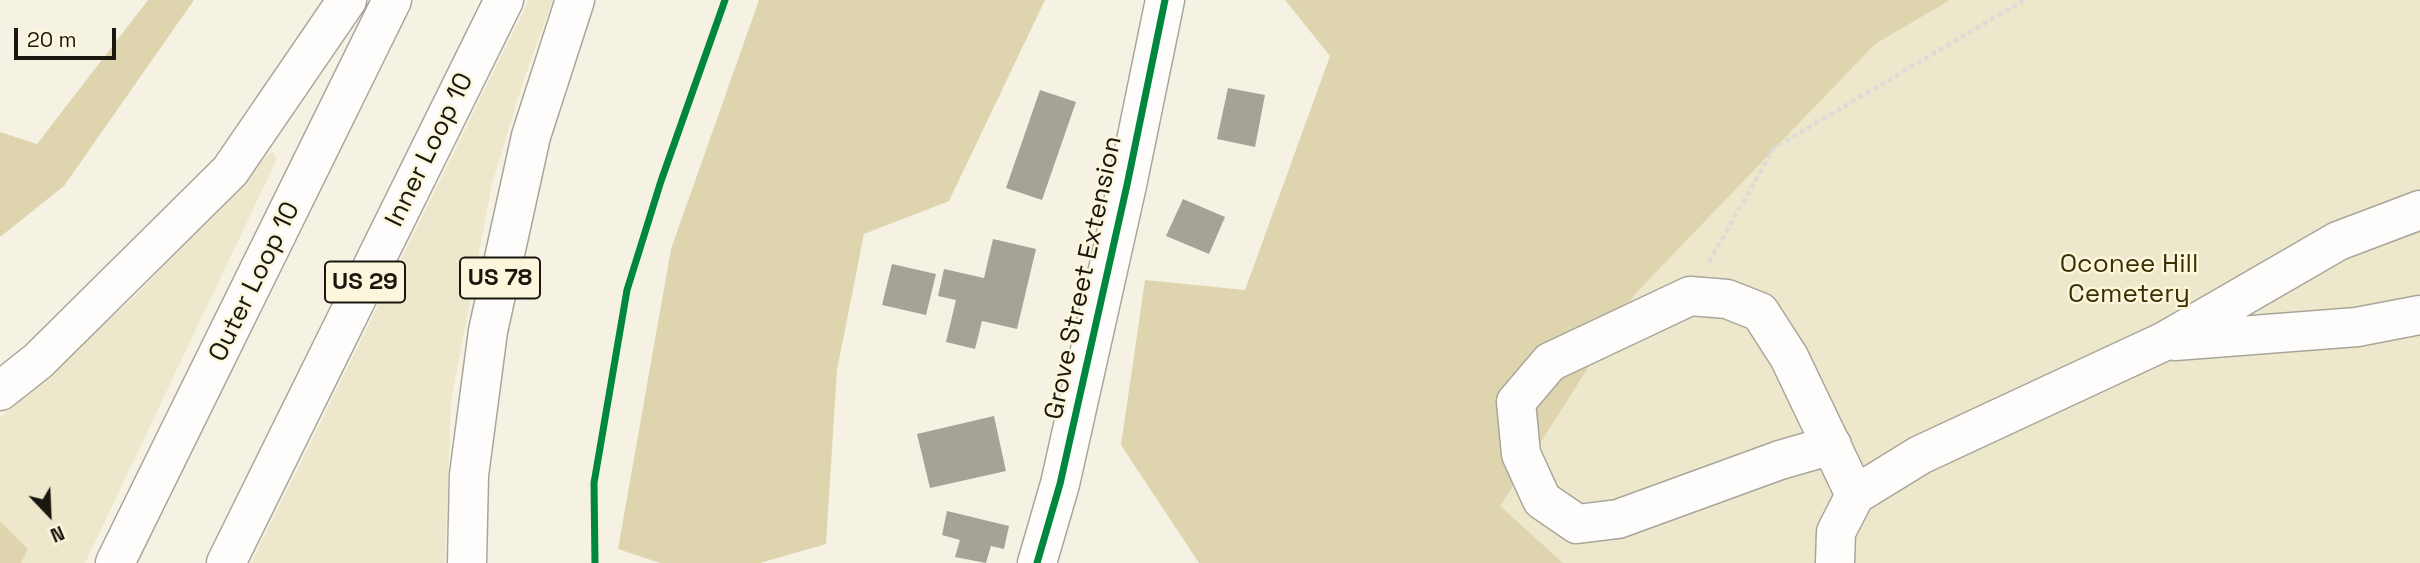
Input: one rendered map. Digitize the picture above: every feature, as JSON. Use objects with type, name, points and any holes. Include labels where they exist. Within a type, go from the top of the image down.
[{"type":"main road","points":[[0,391],[38,361],[230,171],[347,0]]},
{"type":"main road","name":"Outer Loop 10","points":[[115,563],[393,0]]},
{"type":"main road","name":"Inner Loop 10","points":[[226,563],[504,0]]},
{"type":"main road","name":"US 78","points":[[467,563],[469,475],[488,331],[531,136],[575,0]]},
{"type":"main road","name":"Grove Street Extension","points":[[1037,563],[1060,484],[1165,0]]},
{"type":"main road","points":[[1835,563],[1836,532],[1855,495],[1920,455],[2165,341],[2337,241],[2420,210]]},
{"type":"main road","points":[[1832,445],[1780,460],[1618,519],[1577,524],[1542,500],[1521,454],[1516,402],[1550,362],[1690,296],[1727,299],[1760,312],[1789,357],[1832,445],[1855,495]]},
{"type":"main road","points":[[2165,341],[2357,327],[2420,315]]},
{"type":"path","points":[[1690,296],[1774,148],[2024,0]]},
{"type":"green space","points":[[529,0],[553,0],[524,79],[492,184],[451,402],[445,563],[251,563]]},
{"type":"green space","name":"Oconee Hill Cemetery","points":[[1907,0],[2420,0],[2420,563],[1472,563],[1522,176]]},
{"type":"green space","points":[[272,151],[277,159],[85,563],[0,563],[0,418],[135,296]]},
{"type":"shaded area","points":[[148,0],[194,0],[64,186],[0,237],[0,132],[37,144]]},
{"type":"shaded area","points":[[759,0],[1045,0],[949,201],[864,234],[837,370],[826,544],[760,563],[660,563],[618,549],[671,249]]},
{"type":"shaded area","points":[[1285,0],[1950,0],[1875,44],[1635,294],[1500,506],[1563,563],[1199,563],[1121,445],[1145,280],[1245,290],[1330,56]]},
{"type":"shaded area","points":[[0,521],[28,549],[21,563],[0,563]]},
{"type":"building","points":[[1228,88],[1265,95],[1255,147],[1217,139]]},
{"type":"building","points":[[1040,90],[1076,102],[1042,200],[1006,188]]},
{"type":"building","points":[[1183,199],[1225,217],[1209,254],[1166,236]]},
{"type":"building","points":[[993,239],[1036,249],[1017,329],[982,321],[975,349],[946,342],[956,300],[938,296],[944,269],[984,278]]},
{"type":"building","points":[[892,264],[936,274],[926,315],[882,305]]},
{"type":"building","points":[[994,416],[1006,471],[930,488],[917,434]]},
{"type":"building","points":[[947,511],[1009,526],[1004,549],[991,546],[986,563],[955,557],[960,540],[942,535]]},
{"type":"cycle path","points":[[595,563],[594,483],[627,290],[661,181],[725,0]]},
{"type":"cycle path","points":[[1037,563],[1060,484],[1165,0]]}]
